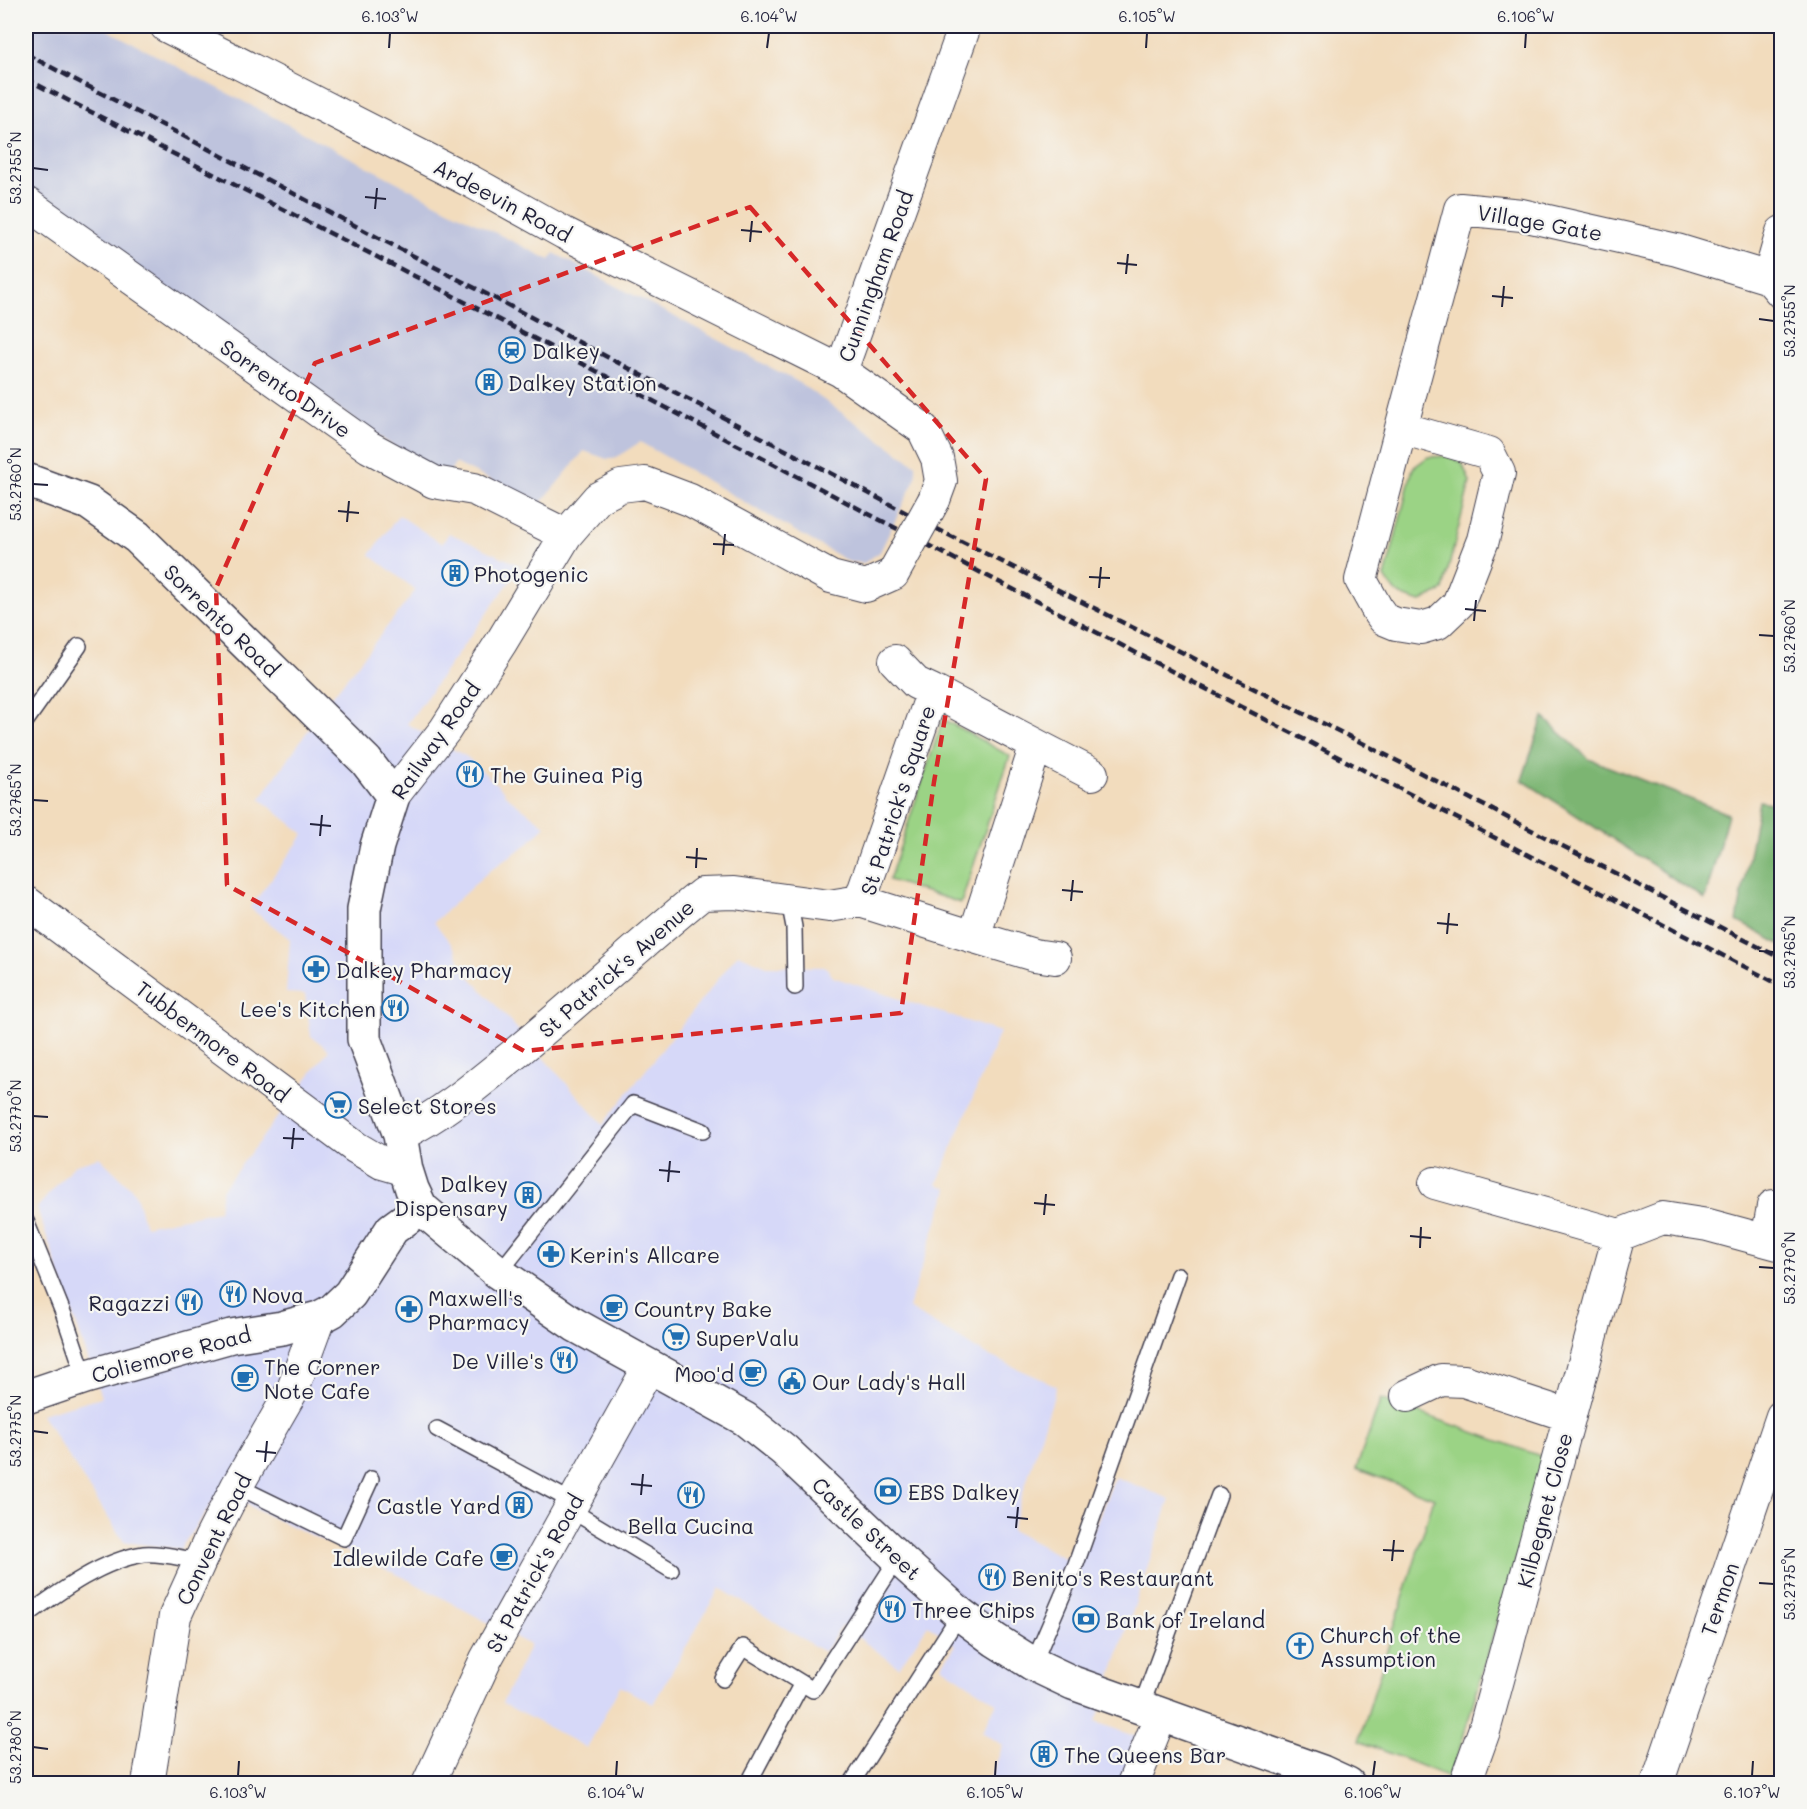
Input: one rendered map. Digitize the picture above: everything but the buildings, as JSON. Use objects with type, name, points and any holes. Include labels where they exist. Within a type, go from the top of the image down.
[{"type":"main road","name":"Sorrento Road","points":[[26,480],[88,503],[137,537],[366,761],[393,796]]},
{"type":"main road","name":"Railway Road","points":[[393,796],[377,846],[364,909],[364,1039],[400,1135],[406,1170],[421,1208]]},
{"type":"main road","name":"Castle Street","points":[[421,1208],[498,1273],[575,1325],[745,1419],[784,1450],[960,1614],[994,1640],[1033,1664],[1073,1683],[1336,1777],[1348,1784]]},
{"type":"main road","points":[[319,1318],[332,1311],[350,1294],[392,1229],[421,1208]]},
{"type":"main road","name":"Coliemore Road","points":[[26,1397],[85,1377],[231,1336],[282,1328],[319,1318]]},
{"type":"street","name":"Ardeevin Road","points":[[166,26],[472,182],[564,233],[841,371]]},
{"type":"street","name":"Cunningham Road","points":[[566,535],[598,498],[621,486],[645,483],[708,509],[831,577],[866,586],[893,574],[934,500],[941,481],[937,458],[923,429],[841,371],[965,26]]},
{"type":"street","name":"Sorrento Drive","points":[[26,203],[369,447],[435,482],[474,489],[566,535]]},
{"type":"street","name":"Village Gate","points":[[1401,428],[1489,453],[1499,473],[1483,540],[1458,604],[1438,623],[1421,628],[1396,624],[1384,619],[1361,580],[1401,428],[1460,208],[1522,214],[1677,250],[1775,285],[1782,232]]},
{"type":"street","name":"Railway Road","points":[[393,796],[445,730],[566,535]]},
{"type":"street","name":"St Patrick's Square","points":[[895,661],[916,683],[1092,774]]},
{"type":"street","name":"St Patrick's Square","points":[[933,691],[860,901],[1034,955],[1055,958]]},
{"type":"street","points":[[974,937],[1036,745]]},
{"type":"street","name":"St Patrick's Avenue","points":[[400,1135],[444,1109],[548,1028],[702,894],[734,893],[829,906],[860,901]]},
{"type":"street","name":"Tubbermore Road","points":[[26,902],[355,1147],[382,1163],[406,1170]]},
{"type":"street","points":[[1435,1183],[1619,1235],[1663,1218],[1708,1225],[1774,1243],[1773,1206]]},
{"type":"street","name":"Kilbegnet Close","points":[[1465,1784],[1484,1731],[1619,1235]]},
{"type":"street","name":"Convent Road","points":[[148,1784],[175,1616],[237,1486],[293,1389],[319,1318]]},
{"type":"street","name":"St Patrick's Road","points":[[428,1784],[486,1659],[649,1367]]},
{"type":"street","points":[[1407,1396],[1441,1380],[1464,1381],[1570,1416]]},
{"type":"street","name":"Termon","points":[[1657,1784],[1782,1416]]},
{"type":"street","points":[[1133,1784],[1151,1711]]},
{"type":"lane","points":[[26,721],[79,646]]},
{"type":"lane","points":[[789,901],[794,927],[795,987]]},
{"type":"lane","points":[[498,1273],[633,1104],[703,1131]]},
{"type":"lane","points":[[26,1221],[64,1315],[85,1377]]},
{"type":"lane","points":[[1033,1664],[1076,1564],[1178,1275]]},
{"type":"lane","points":[[437,1429],[571,1506],[671,1570]]},
{"type":"lane","points":[[237,1486],[344,1538],[372,1479]]},
{"type":"lane","points":[[1151,1711],[1219,1495]]},
{"type":"lane","points":[[26,1616],[61,1591],[115,1561],[146,1553],[200,1561]]},
{"type":"lane","points":[[723,1679],[743,1647],[813,1690],[898,1558]]},
{"type":"lane","points":[[851,1784],[960,1614]]},
{"type":"lane","points":[[748,1784],[802,1683]]},
{"type":"highlighted area","points":[[750,207],[986,479],[934,782],[901,1013],[524,1051],[227,885],[216,588],[315,363]]},
{"type":"shaded area","name":"Dalkey","points":[[26,26],[100,26],[450,210],[550,260],[554,253],[798,382],[916,465],[916,477],[880,552],[864,563],[849,562],[640,442],[617,457],[607,459],[584,451],[540,504],[455,463],[444,481],[26,196]]},
{"type":"shaded area","points":[[399,515],[442,544],[449,533],[521,566],[407,724],[467,757],[505,792],[504,794],[546,826],[525,846],[489,871],[434,922],[455,949],[462,968],[603,1124],[738,954],[767,966],[826,967],[833,977],[1000,1032],[937,1184],[948,1189],[908,1308],[985,1354],[1057,1386],[1011,1530],[1066,1559],[1080,1563],[1115,1477],[1170,1499],[1096,1722],[1142,1739],[1127,1783],[989,1783],[1003,1745],[982,1732],[997,1703],[941,1666],[956,1645],[928,1625],[899,1667],[842,1626],[824,1652],[720,1588],[653,1704],[620,1686],[587,1748],[502,1703],[530,1645],[405,1578],[258,1511],[222,1489],[180,1549],[124,1542],[41,1414],[101,1397],[37,1208],[74,1165],[99,1157],[135,1192],[145,1226],[219,1211],[222,1190],[329,1050],[311,1036],[305,994],[286,993],[290,939],[250,908],[304,834],[260,799],[327,703],[416,590],[370,555]]},
{"type":"green space","points":[[1448,456],[1462,463],[1470,482],[1443,590],[1421,602],[1400,594],[1392,588],[1385,577],[1413,468],[1428,457]]},
{"type":"green space","points":[[1543,717],[1589,759],[1728,814],[1705,899],[1522,780]]},
{"type":"green space","points":[[943,719],[1010,756],[961,903],[889,880]]},
{"type":"green space","points":[[1759,801],[1781,805],[1781,945],[1737,921]]},
{"type":"green space","points":[[1381,1399],[1546,1458],[1451,1778],[1359,1741],[1434,1498],[1356,1469]]},
{"type":"railway","points":[[26,54],[943,532],[1378,751],[1782,959]]},
{"type":"railway","points":[[26,79],[440,289],[966,565],[1782,986]]},
{"type":"place","name":"Dalkey","points":[[512,350]]},
{"type":"place","name":"Dalkey Station","points":[[489,382]]},
{"type":"place","name":"Photogenic","points":[[455,573]]},
{"type":"place","name":"The Guinea Pig","points":[[470,774]]},
{"type":"place","name":"Dalkey Pharmacy","points":[[316,969]]},
{"type":"place","name":"Lee's Kitchen","points":[[395,1008]]},
{"type":"place","name":"Select Stores","points":[[338,1105]]},
{"type":"place","name":"Dalkey Dispensary","points":[[528,1195]]},
{"type":"place","name":"Kerin's Allcare","points":[[551,1254]]},
{"type":"place","name":"Nova","points":[[233,1294]]},
{"type":"place","name":"Ragazzi","points":[[189,1302]]},
{"type":"place","name":"Country Bake","points":[[614,1308]]},
{"type":"place","name":"Maxwell's Pharmacy","points":[[409,1309]]},
{"type":"place","name":"SuperValu","points":[[676,1337]]},
{"type":"place","name":"De Ville's","points":[[564,1360]]},
{"type":"place","name":"Moo'd","points":[[753,1373]]},
{"type":"place","name":"The Corner Note Cafe","points":[[245,1378]]},
{"type":"place","name":"Our Lady's Hall","points":[[792,1381]]},
{"type":"place","name":"EBS Dalkey","points":[[888,1491]]},
{"type":"place","name":"Bella Cucina","points":[[691,1495]]},
{"type":"place","name":"Castle Yard","points":[[519,1505]]},
{"type":"place","name":"Idlewilde Cafe","points":[[504,1557]]},
{"type":"place","name":"Benito's Restaurant","points":[[992,1577]]},
{"type":"place","name":"Three Chips","points":[[892,1609]]},
{"type":"place","name":"Bank of Ireland","points":[[1086,1619]]},
{"type":"place","name":"Church of the Assumption","points":[[1300,1646]]},
{"type":"place","name":"The Queens Bar","points":[[1044,1754]]}]
